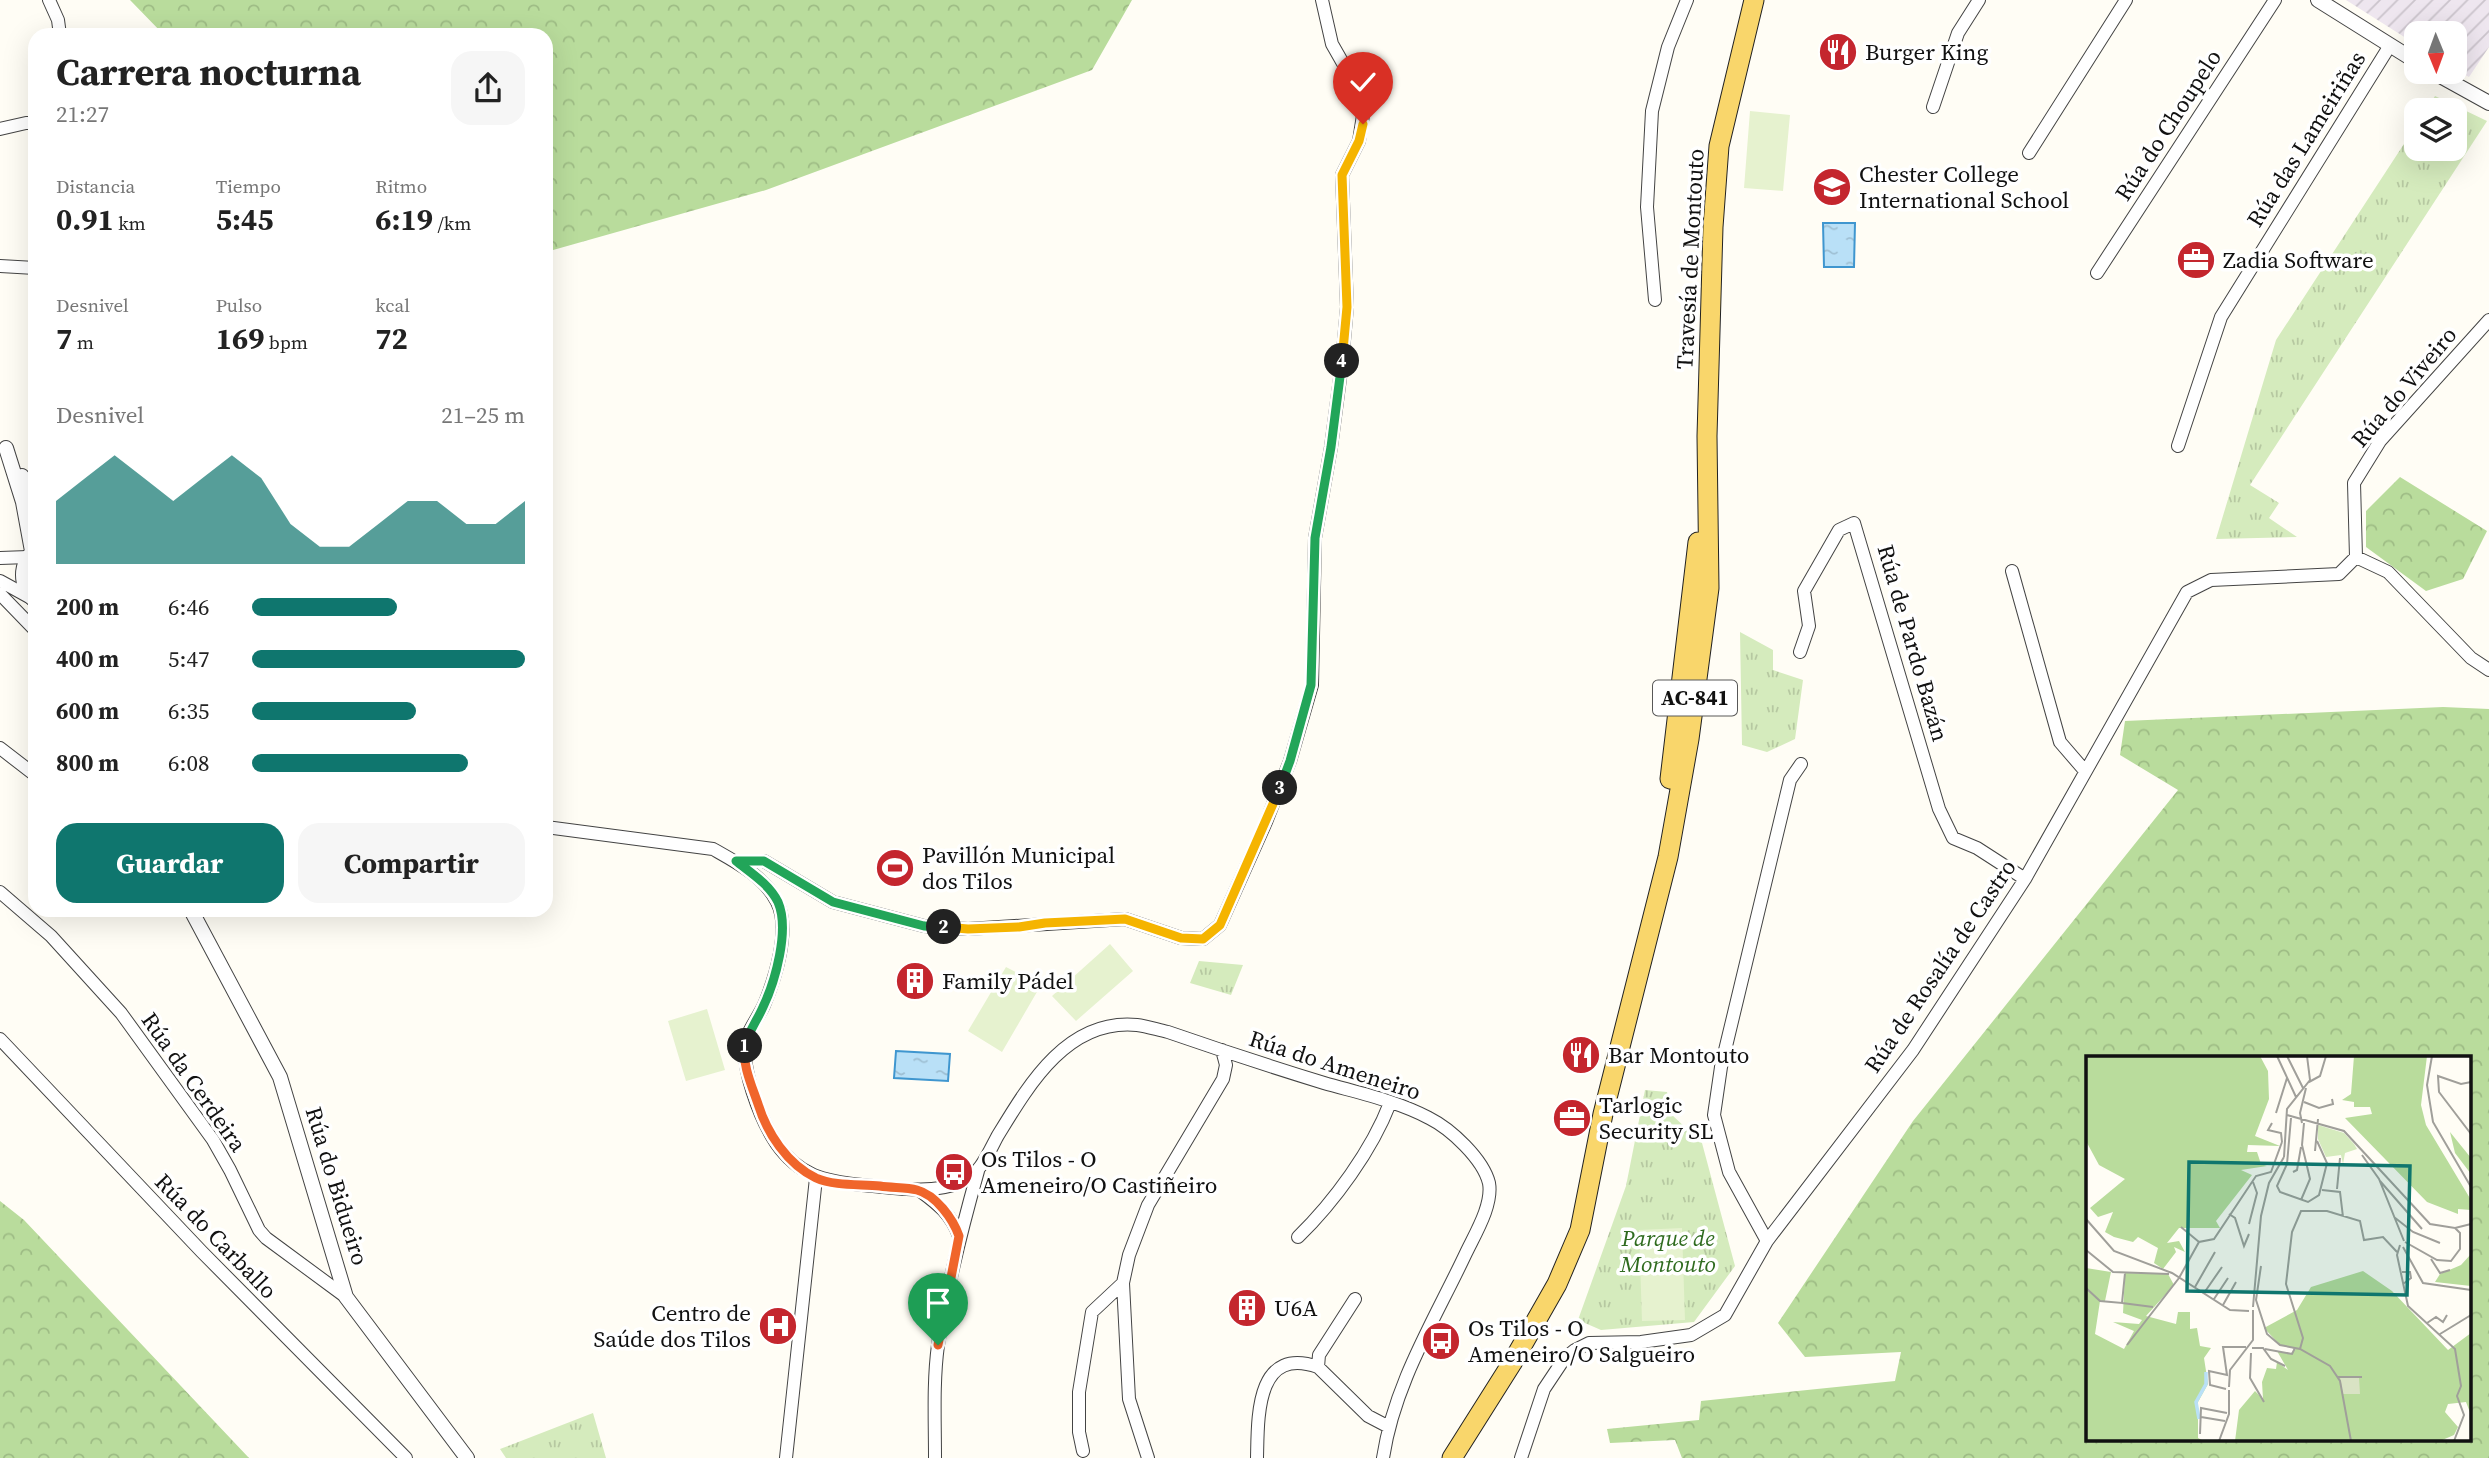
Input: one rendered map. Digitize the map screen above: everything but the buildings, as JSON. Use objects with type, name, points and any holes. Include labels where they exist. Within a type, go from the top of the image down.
[{"type":"main road","name":"Travesía de Montouto","points":[[1452,1458],[1556,1284],[1580,1230],[1603,1114],[1671,844],[1708,600],[1707,436],[1713,227],[1719,146],[1754,0]]},
{"type":"main road","name":"Travesía de Montouto","points":[[1734,86],[1744,70],[1768,0]]},
{"type":"main road","name":"Travesía de Montouto","points":[[1467,1458],[1502,1378]]},
{"type":"street","points":[[50,0],[59,28]]},
{"type":"street","points":[[736,861],[764,861],[833,902],[924,926],[968,929],[1125,919],[1181,938],[1203,939],[1220,925],[1290,761],[1311,685],[1315,538],[1331,447],[1347,307],[1342,175],[1359,141],[1365,102],[1332,44],[1322,0]]},
{"type":"street","points":[[1655,300],[1647,207],[1653,111],[1668,47],[1687,0]]},
{"type":"street","points":[[1933,107],[1958,33],[1979,0]]},
{"type":"street","points":[[2029,153],[2126,0]]},
{"type":"street","name":"Rúa do Choupelo","points":[[2096,274],[2275,0]]},
{"type":"street","points":[[2318,0],[2404,55]]},
{"type":"street","name":"Rúa das Lameiriñas","points":[[2178,446],[2221,317],[2389,47]]},
{"type":"street","points":[[2455,84],[2489,103]]},
{"type":"street","points":[[0,129],[28,123]]},
{"type":"street","points":[[0,266],[28,268]]},
{"type":"street","name":"Rúa do Viveiro","points":[[2356,556],[2354,483],[2380,441],[2489,320]]},
{"type":"street","points":[[3,443],[28,487]]},
{"type":"street","points":[[3,443],[23,502],[28,530]]},
{"type":"street","name":"Rúa de Pardo Bazán","points":[[1800,652],[1809,626],[1804,591],[1839,530],[1854,523],[1948,828],[1953,838],[1977,848],[2025,879]]},
{"type":"street","points":[[1,559],[28,553]]},
{"type":"street","points":[[2356,556],[2388,572],[2471,658],[2489,670]]},
{"type":"street","name":"Rúa de Rosalía de Castro","points":[[1521,1458],[1544,1389],[1564,1359],[1575,1350],[1589,1343],[1641,1342],[1691,1335],[1725,1314],[1767,1241],[1913,1050],[2025,879],[2188,592],[2211,580],[2339,574],[2356,556]]},
{"type":"street","points":[[28,559],[23,567],[23,578],[28,592]]},
{"type":"street","points":[[2012,571],[2060,742],[2085,771]]},
{"type":"street","points":[[0,581],[28,596]]},
{"type":"street","points":[[0,594],[28,623]]},
{"type":"street","points":[[0,748],[28,770]]},
{"type":"street","points":[[1767,1241],[1729,1172],[1714,1115],[1721,1068],[1790,780],[1801,764]]},
{"type":"street","points":[[553,828],[670,841],[713,849],[736,861],[763,882],[778,903],[782,942],[772,985],[764,1007],[747,1037],[744,1052],[761,1114],[776,1142],[791,1161],[816,1178],[832,1182],[919,1190],[964,1181],[978,1170]]},
{"type":"street","name":"Rúa da Cerdeira","points":[[0,892],[28,916]]},
{"type":"street","name":"Rúa da Cerdeira","points":[[29,917],[51,936],[121,1013],[213,1140],[265,1238],[346,1297]]},
{"type":"street","name":"Rúa do Bidueiro","points":[[195,917],[280,1077],[346,1297],[467,1458]]},
{"type":"street","name":"Rúa do Ameneiro","points":[[935,1458],[934,1396],[938,1345],[959,1236],[978,1170],[1013,1110],[1044,1066],[1068,1044],[1094,1031],[1137,1025],[1390,1103],[1429,1118],[1450,1131],[1482,1168],[1489,1185],[1488,1201],[1479,1226],[1411,1365],[1389,1427],[1383,1458]]},
{"type":"street","name":"Rúa do Carballo","points":[[0,1039],[202,1252],[406,1458]]},
{"type":"street","points":[[1148,1458],[1129,1399],[1123,1283],[1129,1255],[1148,1205],[1223,1079],[1226,1065],[1222,1050]]},
{"type":"street","points":[[1298,1237],[1320,1216],[1358,1161],[1390,1103]]},
{"type":"street","points":[[786,1458],[816,1178]]},
{"type":"street","points":[[919,1190],[946,1210],[959,1236]]},
{"type":"street","points":[[1083,1451],[1079,1432],[1079,1392],[1092,1312],[1123,1283]]},
{"type":"street","points":[[1318,1367],[1319,1355],[1355,1299]]},
{"type":"street","points":[[1257,1458],[1258,1407],[1262,1391],[1269,1378],[1279,1370],[1300,1362],[1318,1367],[1368,1416],[1389,1427]]},
{"type":"shaded area","points":[[2346,0],[2489,0],[2489,47],[2469,77],[2468,21],[2404,21],[2404,37]]},
{"type":"green space","points":[[130,0],[1132,0],[1092,70],[766,190],[553,250],[553,28],[157,28]]},
{"type":"green space","points":[[1750,111],[1790,115],[1783,191],[1744,188]]},
{"type":"green space","points":[[2467,111],[2487,121],[2467,152]]},
{"type":"green space","points":[[2404,144],[2404,161],[2461,161],[2250,485],[2279,503],[2269,518],[2297,537],[2216,539],[2276,340]]},
{"type":"green space","points":[[2400,477],[2487,531],[2463,579],[2426,591],[2366,547],[2366,511]]},
{"type":"green space","points":[[1740,632],[1773,650],[1773,670],[1803,680],[1795,739],[1767,752],[1742,745]]},
{"type":"green space","points":[[2443,707],[2489,709],[2489,1458],[1682,1458],[1675,1440],[1610,1443],[1607,1429],[1699,1420],[1701,1401],[1895,1381],[1901,1352],[1805,1357],[1778,1323],[1913,1121],[2178,790],[2120,755],[2125,721]]},
{"type":"green space","points":[[1110,944],[1133,971],[1076,1021],[1052,996]]},
{"type":"green space","points":[[1199,961],[1243,965],[1231,995],[1190,983]]},
{"type":"green space","points":[[1006,967],[1041,985],[1002,1052],[968,1031]]},
{"type":"green space","points":[[707,1009],[725,1070],[686,1081],[668,1021]]},
{"type":"green space","name":"Parque de Montouto","points":[[1645,1090],[1667,1092],[1672,1115],[1702,1143],[1735,1266],[1694,1322],[1601,1330],[1578,1320],[1626,1186]]},
{"type":"green space","points":[[0,1201],[24,1220],[249,1458],[0,1458]]},
{"type":"green space","points":[[1682,1228],[1685,1320],[1642,1321],[1639,1230]]},
{"type":"green space","points":[[593,1413],[606,1458],[506,1458],[500,1449]]},
{"type":"water","points":[[1823,223],[1855,223],[1854,267],[1824,267]]},
{"type":"water","points":[[896,1051],[950,1054],[948,1081],[894,1078]]},
{"type":"place","name":"Burger King","points":[[1838,52]]},
{"type":"place","name":"Chester College International School","points":[[1832,187]]},
{"type":"place","name":"Zadia Software","points":[[2196,260]]},
{"type":"place","name":"Pavillón Municipal dos Tilos","points":[[895,868]]},
{"type":"place","name":"Family Pádel","points":[[915,981]]},
{"type":"place","name":"Bar Montouto","points":[[1581,1055]]},
{"type":"place","name":"Tarlogic Security SL","points":[[1572,1118]]},
{"type":"place","name":"Os Tilos - O Ameneiro/O Castiñeiro","points":[[954,1172]]},
{"type":"place","name":"U6A","points":[[1247,1308]]},
{"type":"place","name":"Centro de Saúde dos Tilos","points":[[778,1326]]},
{"type":"place","name":"Os Tilos - O Ameneiro/O Salgueiro","points":[[1441,1341]]},
{"type":"route","points":[[938,1345],[959,1236],[946,1210],[919,1190],[832,1182],[816,1178],[791,1161],[776,1142],[761,1114],[744,1052],[747,1037],[764,1007],[778,964],[782,942],[781,922],[778,903],[763,882],[736,861],[764,861],[833,902],[924,926],[968,929],[1125,919],[1181,938],[1203,939],[1220,925],[1290,761],[1311,685],[1315,538],[1331,447],[1347,307],[1342,175],[1359,141],[1363,124]]}]
